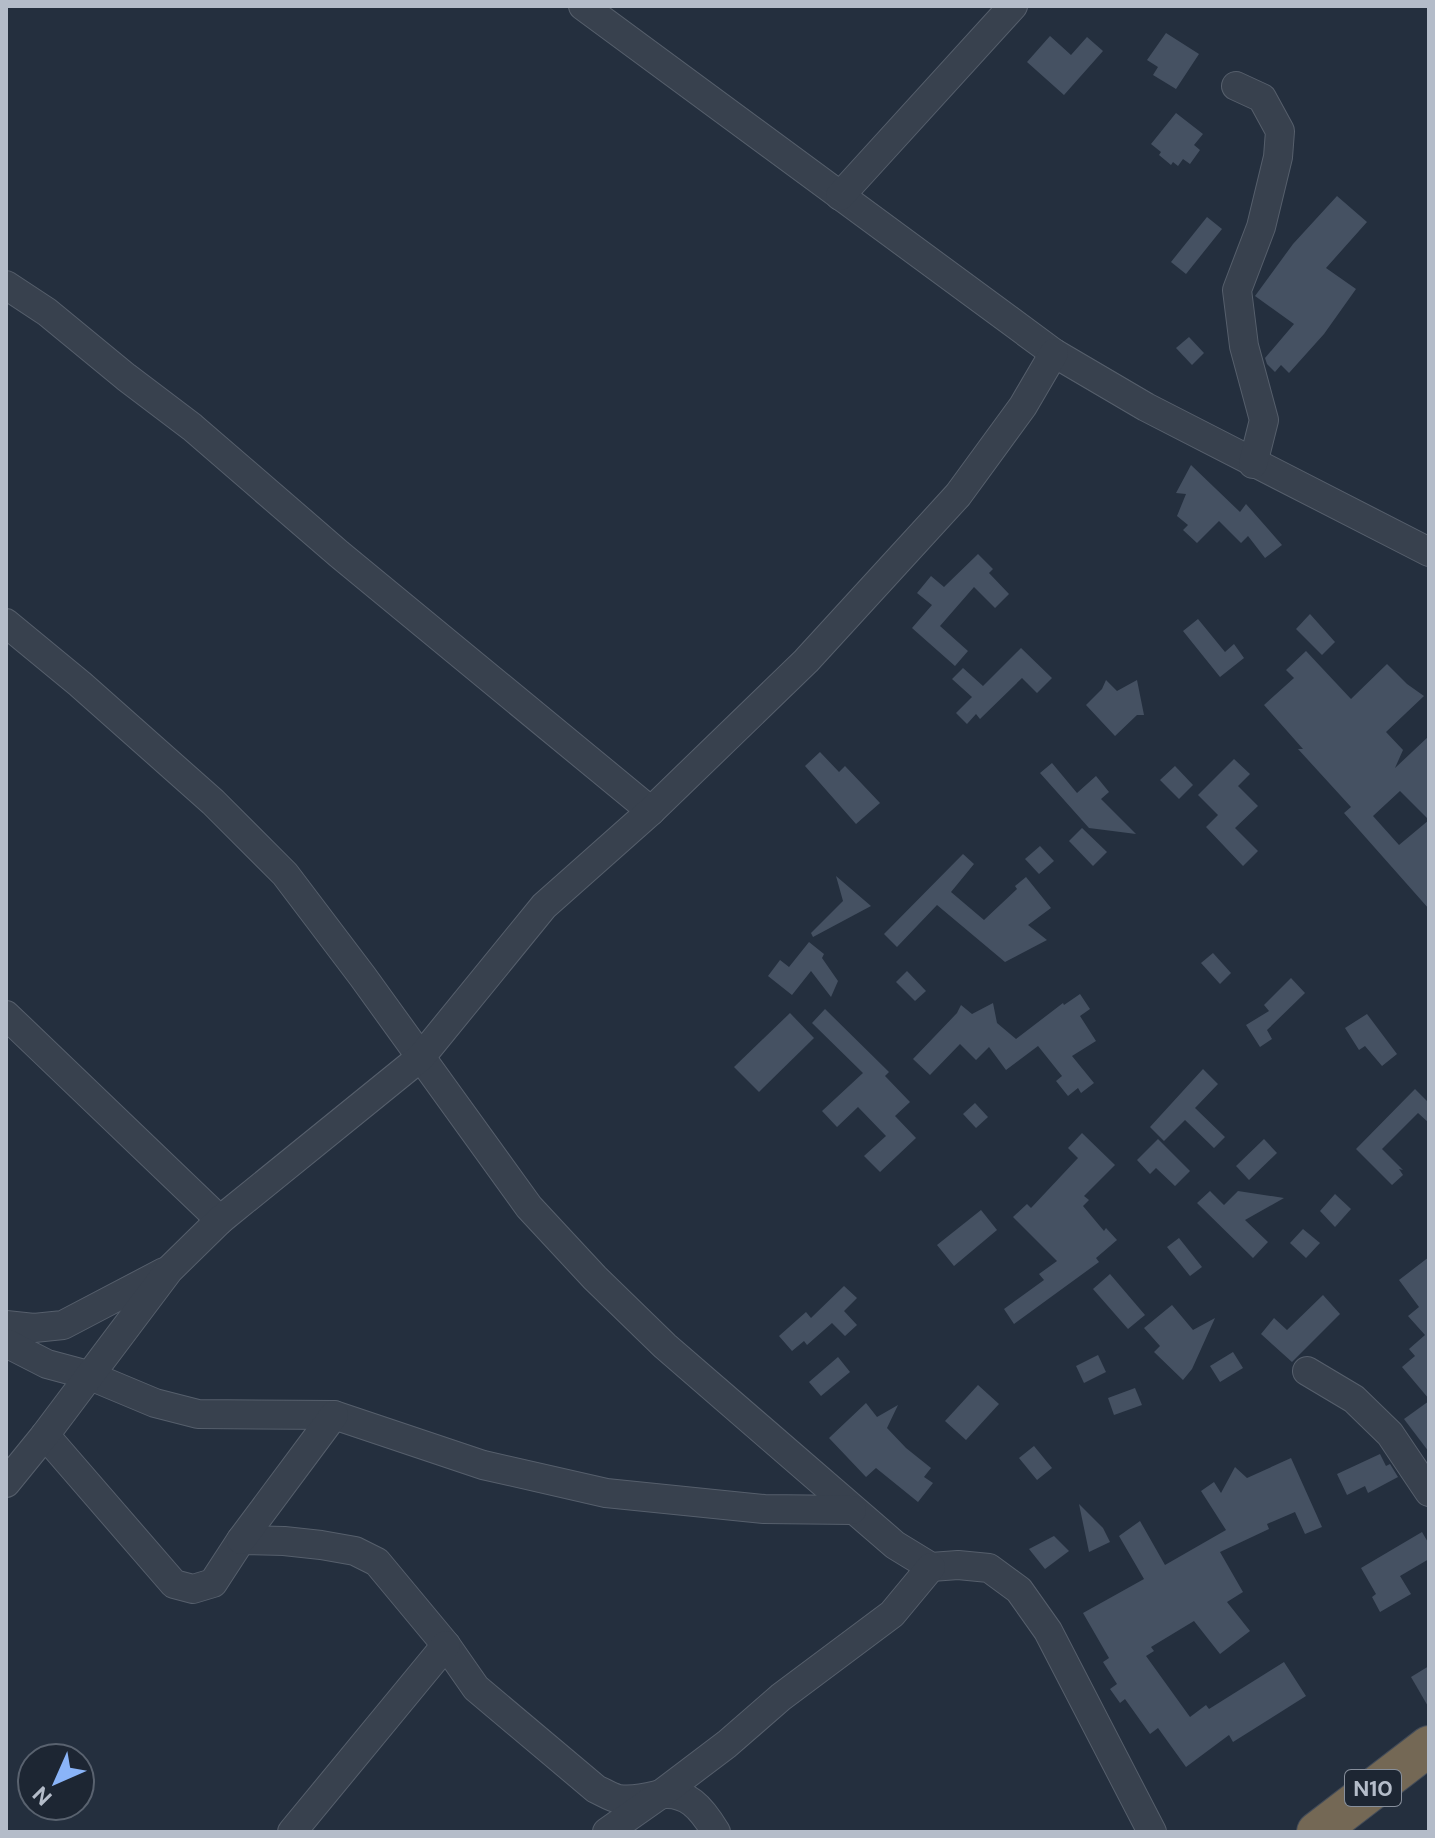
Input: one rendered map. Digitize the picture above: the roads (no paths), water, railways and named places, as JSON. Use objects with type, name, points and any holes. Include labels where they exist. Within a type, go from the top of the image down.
[{"type":"highway","name":"N10","points":[[1317,1832],[1429,1746]]},
{"type":"street","points":[[583,6],[1054,353],[1253,464],[1429,552]]},
{"type":"street","points":[[840,196],[1013,6]]},
{"type":"street","points":[[1236,86],[1262,98],[1280,131],[1278,157],[1261,227],[1237,290],[1244,346],[1264,420],[1253,464]]},
{"type":"street","points":[[6,285],[47,312],[192,427],[363,574],[651,811]]},
{"type":"street","points":[[6,1483],[169,1270],[220,1220],[421,1057],[544,906],[651,811],[806,661],[958,495],[1023,406],[1054,353]]},
{"type":"street","points":[[6,623],[213,802],[285,874],[529,1207],[595,1278],[665,1346],[895,1545],[931,1567],[958,1565],[989,1568],[1019,1590],[1048,1631],[1152,1832]]},
{"type":"street","points":[[6,1015],[220,1220]]},
{"type":"street","points":[[6,1325],[34,1328],[63,1325],[169,1270]]},
{"type":"street","points":[[6,1343],[47,1364],[88,1375],[155,1403],[198,1414],[334,1415],[483,1465],[606,1493],[764,1509],[852,1510]]},
{"type":"street","points":[[1307,1371],[1354,1399],[1390,1434],[1429,1492]]},
{"type":"street","points":[[45,1435],[174,1584],[193,1589],[213,1583],[241,1540],[334,1415]]},
{"type":"street","points":[[241,1540],[284,1541],[355,1551],[377,1562],[446,1645],[476,1688],[596,1789],[618,1799],[661,1794],[683,1796],[701,1808],[716,1832]]},
{"type":"street","points":[[607,1832],[727,1744],[781,1697],[892,1614],[931,1567]]},
{"type":"street","points":[[292,1832],[446,1645]]}]
